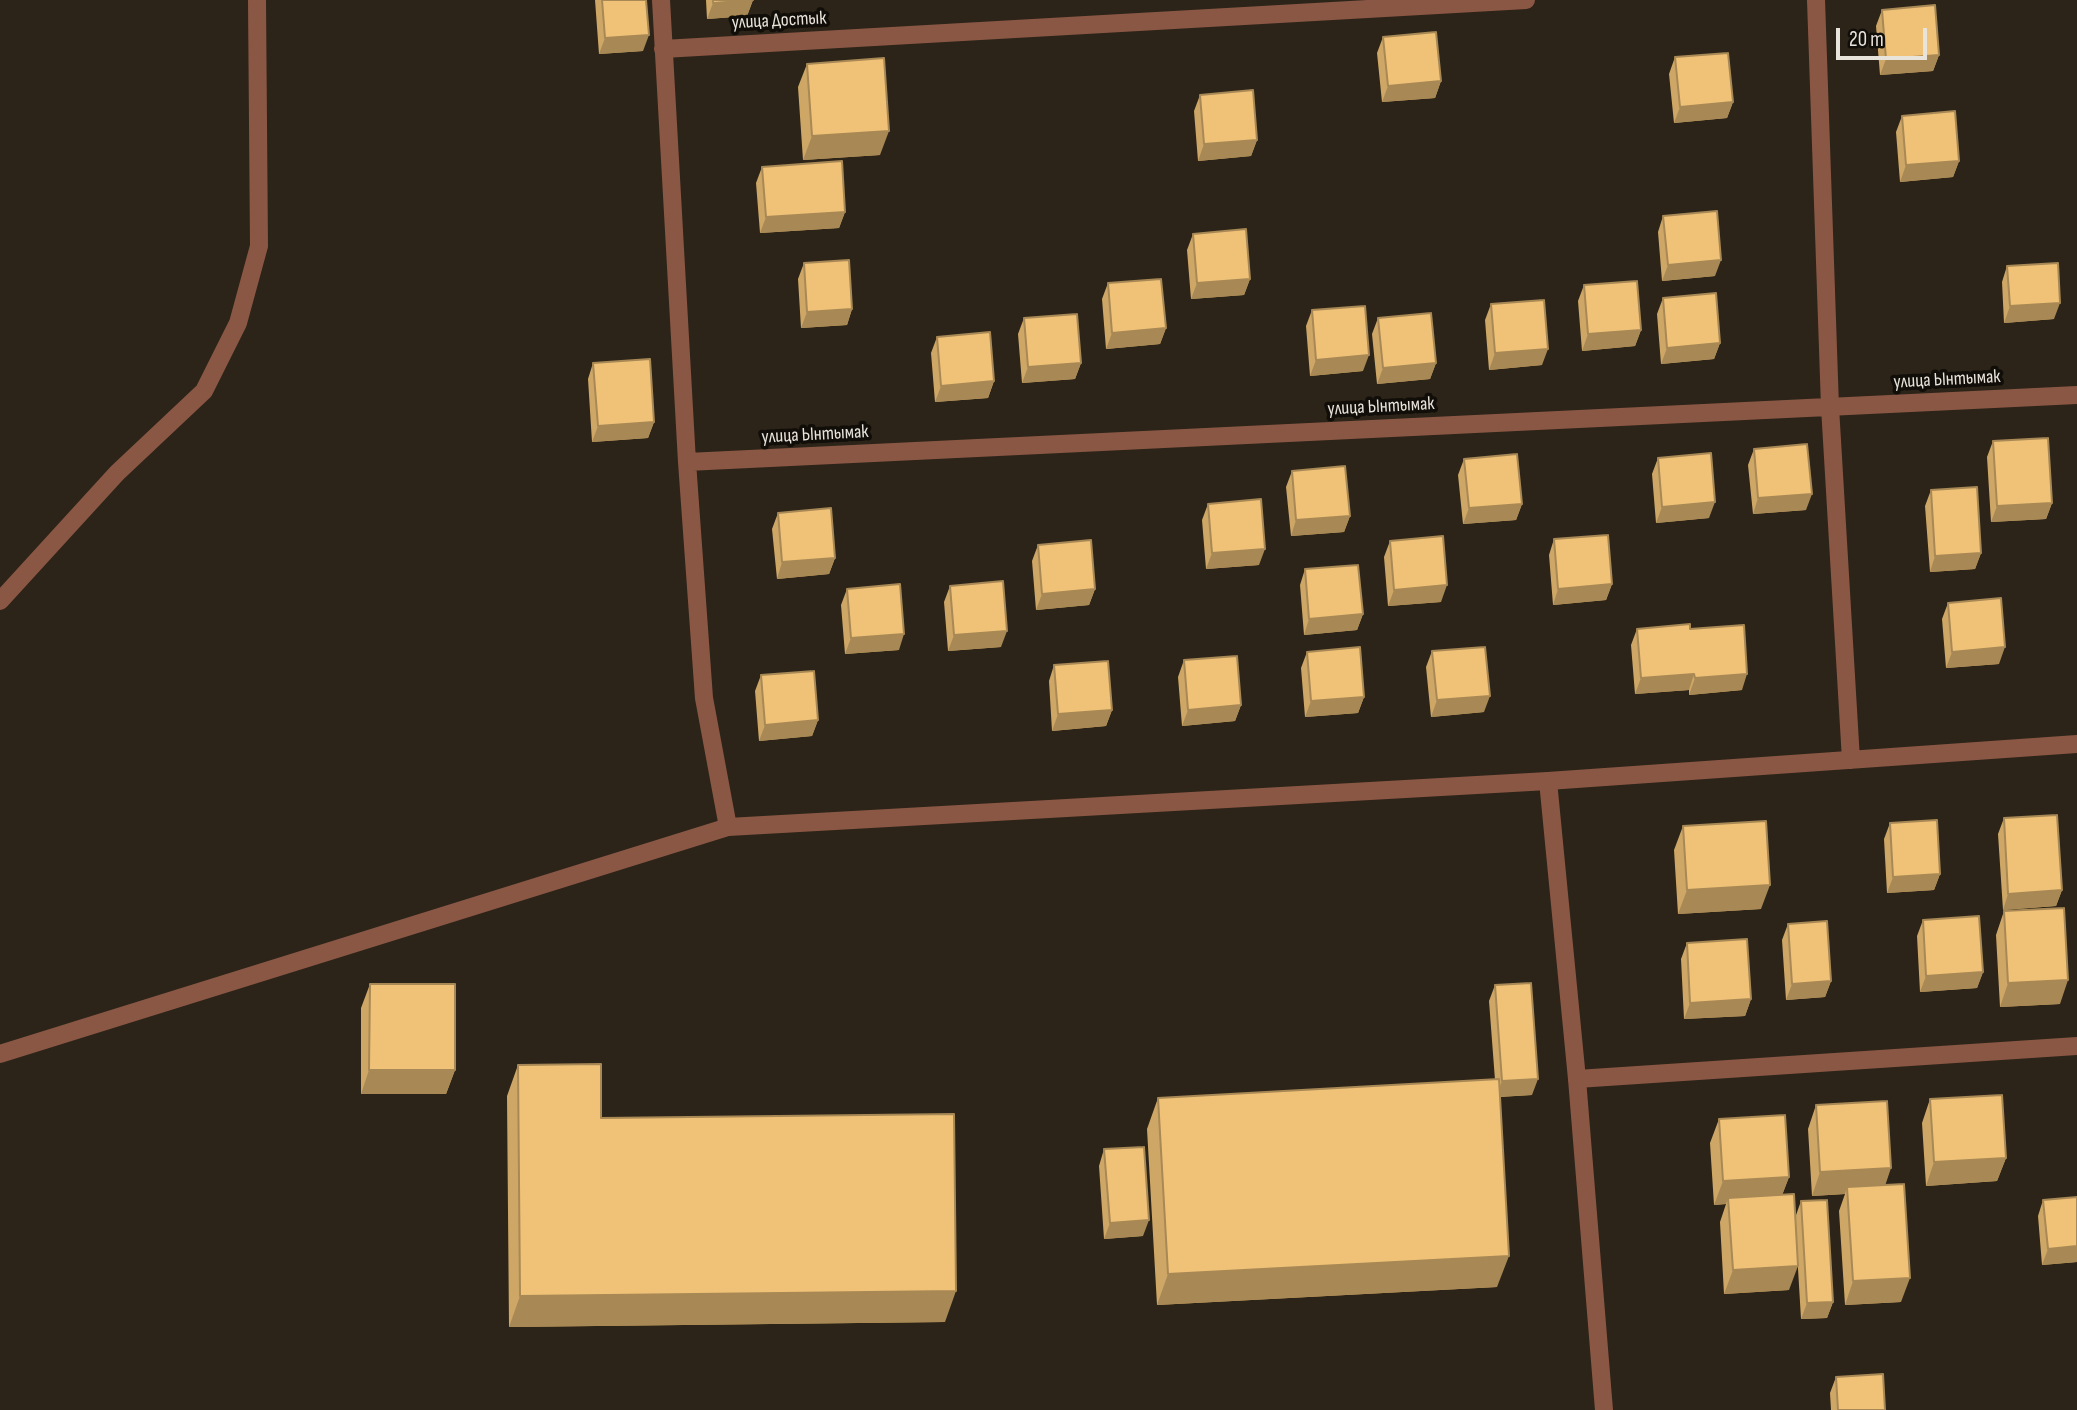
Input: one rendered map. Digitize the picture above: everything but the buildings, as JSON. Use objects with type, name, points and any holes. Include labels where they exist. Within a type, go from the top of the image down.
[{"type":"street","points":[[0,601],[117,473],[204,391],[238,323],[259,246],[257,0]]},
{"type":"street","points":[[662,0],[687,462],[704,698],[728,827]]},
{"type":"street","name":"улица Достык","points":[[663,49],[1525,0]]},
{"type":"street","points":[[1816,0],[1830,407],[1851,760]]},
{"type":"street","name":"улица Ынтымак","points":[[687,462],[2077,394]]},
{"type":"street","points":[[0,1054],[728,827],[1548,781],[2077,744]]},
{"type":"street","points":[[1548,781],[1577,1079],[1604,1410]]},
{"type":"street","points":[[1577,1079],[2077,1046]]}]
